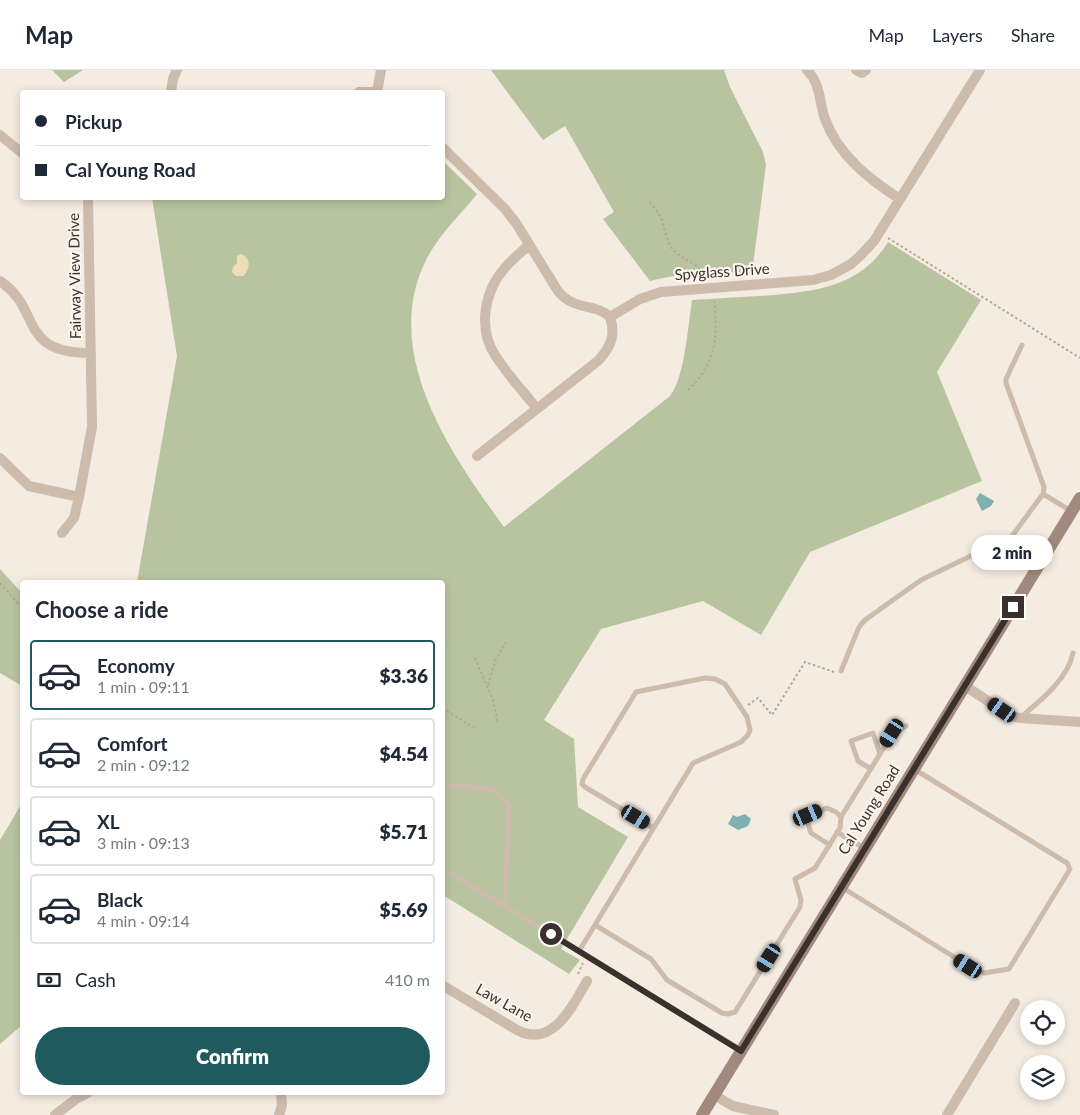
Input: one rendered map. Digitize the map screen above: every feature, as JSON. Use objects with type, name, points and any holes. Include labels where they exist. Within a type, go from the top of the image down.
[{"type":"main road","name":"Cal Young Road","points":[[702,1115],[1080,498]]},
{"type":"street","points":[[171,90],[177,70]]},
{"type":"street","points":[[376,90],[381,70]]},
{"type":"street","points":[[807,70],[816,83],[827,125],[846,154],[870,178],[900,199]]},
{"type":"street","points":[[856,70],[862,72],[866,70]]},
{"type":"street","name":"Spyglass Drive","points":[[610,317],[650,295],[671,291],[803,282],[822,278],[851,264],[868,249],[880,233],[980,70]]},
{"type":"street","points":[[0,135],[20,151]]},
{"type":"street","points":[[445,150],[505,209],[564,298],[574,303],[601,310],[610,317],[614,331],[609,346],[600,360],[477,456]]},
{"type":"street","name":"Fairway View Drive","points":[[62,533],[74,518],[91,435],[92,353],[88,200]]},
{"type":"street","points":[[529,245],[504,269],[497,279],[487,301],[485,326],[487,337],[495,355],[537,409]]},
{"type":"street","name":"Fairway View Drive","points":[[0,281],[13,292],[37,333],[45,342],[68,352],[92,353]]},
{"type":"street","points":[[0,458],[29,486],[79,497]]},
{"type":"street","points":[[965,686],[1006,713],[1020,718],[1080,722]]},
{"type":"street","name":"Law Lane","points":[[445,987],[517,1030],[530,1035],[547,1032],[554,1028],[569,1011],[587,981]]},
{"type":"street","points":[[947,1115],[1015,1003]]},
{"type":"street","points":[[55,1115],[83,1095]]},
{"type":"street","points":[[279,1115],[282,1105],[281,1095]]},
{"type":"street","points":[[714,1095],[733,1106],[774,1115]]},
{"type":"lane","points":[[840,673],[859,627],[865,620],[921,580],[1012,536],[1043,494],[1044,487],[1006,383],[1006,379],[1022,346]]},
{"type":"lane","points":[[1043,494],[1072,512]]},
{"type":"lane","points":[[1020,718],[1036,705],[1057,683],[1068,669],[1073,653]]},
{"type":"lane","points":[[579,952],[693,763],[741,742],[748,735],[750,730],[749,722],[742,709],[724,684],[715,679],[705,678],[634,694],[584,779],[582,784],[585,787],[653,828]]},
{"type":"lane","points":[[595,925],[651,959],[667,980],[722,1013],[733,1014],[800,907],[801,900],[795,878],[814,870],[841,827],[841,817],[894,732],[906,726]]},
{"type":"lane","points":[[871,769],[858,761],[851,741],[873,733],[880,754]]},
{"type":"lane","points":[[841,886],[978,972],[1006,971],[1011,967],[1070,867],[1067,863],[914,769]]},
{"type":"lane","points":[[445,793],[452,785],[492,789],[510,804],[505,906]]},
{"type":"lane","points":[[830,845],[811,833],[806,817],[827,808],[836,812],[841,817]]},
{"type":"lane","points":[[838,832],[864,848]]},
{"type":"lane","points":[[445,870],[741,1051]]},
{"type":"path","points":[[650,202],[662,220],[670,246],[677,254],[696,265],[708,277],[713,288],[716,320],[711,359],[703,376],[688,390]]},
{"type":"path","points":[[880,233],[1080,358]]},
{"type":"path","points":[[0,583],[20,606]]},
{"type":"path","points":[[487,687],[496,659],[506,642]]},
{"type":"path","points":[[475,658],[496,708],[498,724]]},
{"type":"path","points":[[742,709],[758,698],[772,715],[805,662],[840,673]]},
{"type":"path","points":[[445,710],[452,712],[475,727]]},
{"type":"green space","points":[[52,70],[83,70],[64,82]]},
{"type":"green space","points":[[491,70],[724,70],[730,87],[763,152],[766,165],[752,273],[701,273],[650,281],[603,219],[614,212],[565,126],[543,140]]},
{"type":"green space","points":[[445,163],[477,194],[443,234],[426,260],[414,295],[411,331],[416,366],[428,401],[444,435],[463,468],[504,527],[670,396],[675,387],[682,364],[692,300],[773,295],[823,288],[852,277],[866,268],[888,242],[981,300],[937,372],[982,481],[810,552],[761,635],[703,601],[601,629],[544,720],[574,739],[578,807],[628,837],[561,949],[580,960],[569,974],[445,896],[445,580],[137,580],[177,356],[152,200],[445,200]]},
{"type":"green space","points":[[0,569],[20,591],[20,685],[0,673]]},
{"type":"green space","points":[[20,806],[20,1027],[0,1044],[0,840]]},
{"type":"sand","points":[[241,254],[247,258],[249,267],[243,276],[236,276],[232,272],[233,267],[237,263],[237,256]]},
{"type":"water","points":[[980,493],[994,501],[991,506],[982,511],[976,499]]},
{"type":"water","points":[[745,814],[751,819],[748,826],[738,830],[728,824],[733,815],[737,817]]},
{"type":"route","points":[[551,934],[741,1051],[1013,607]]}]
